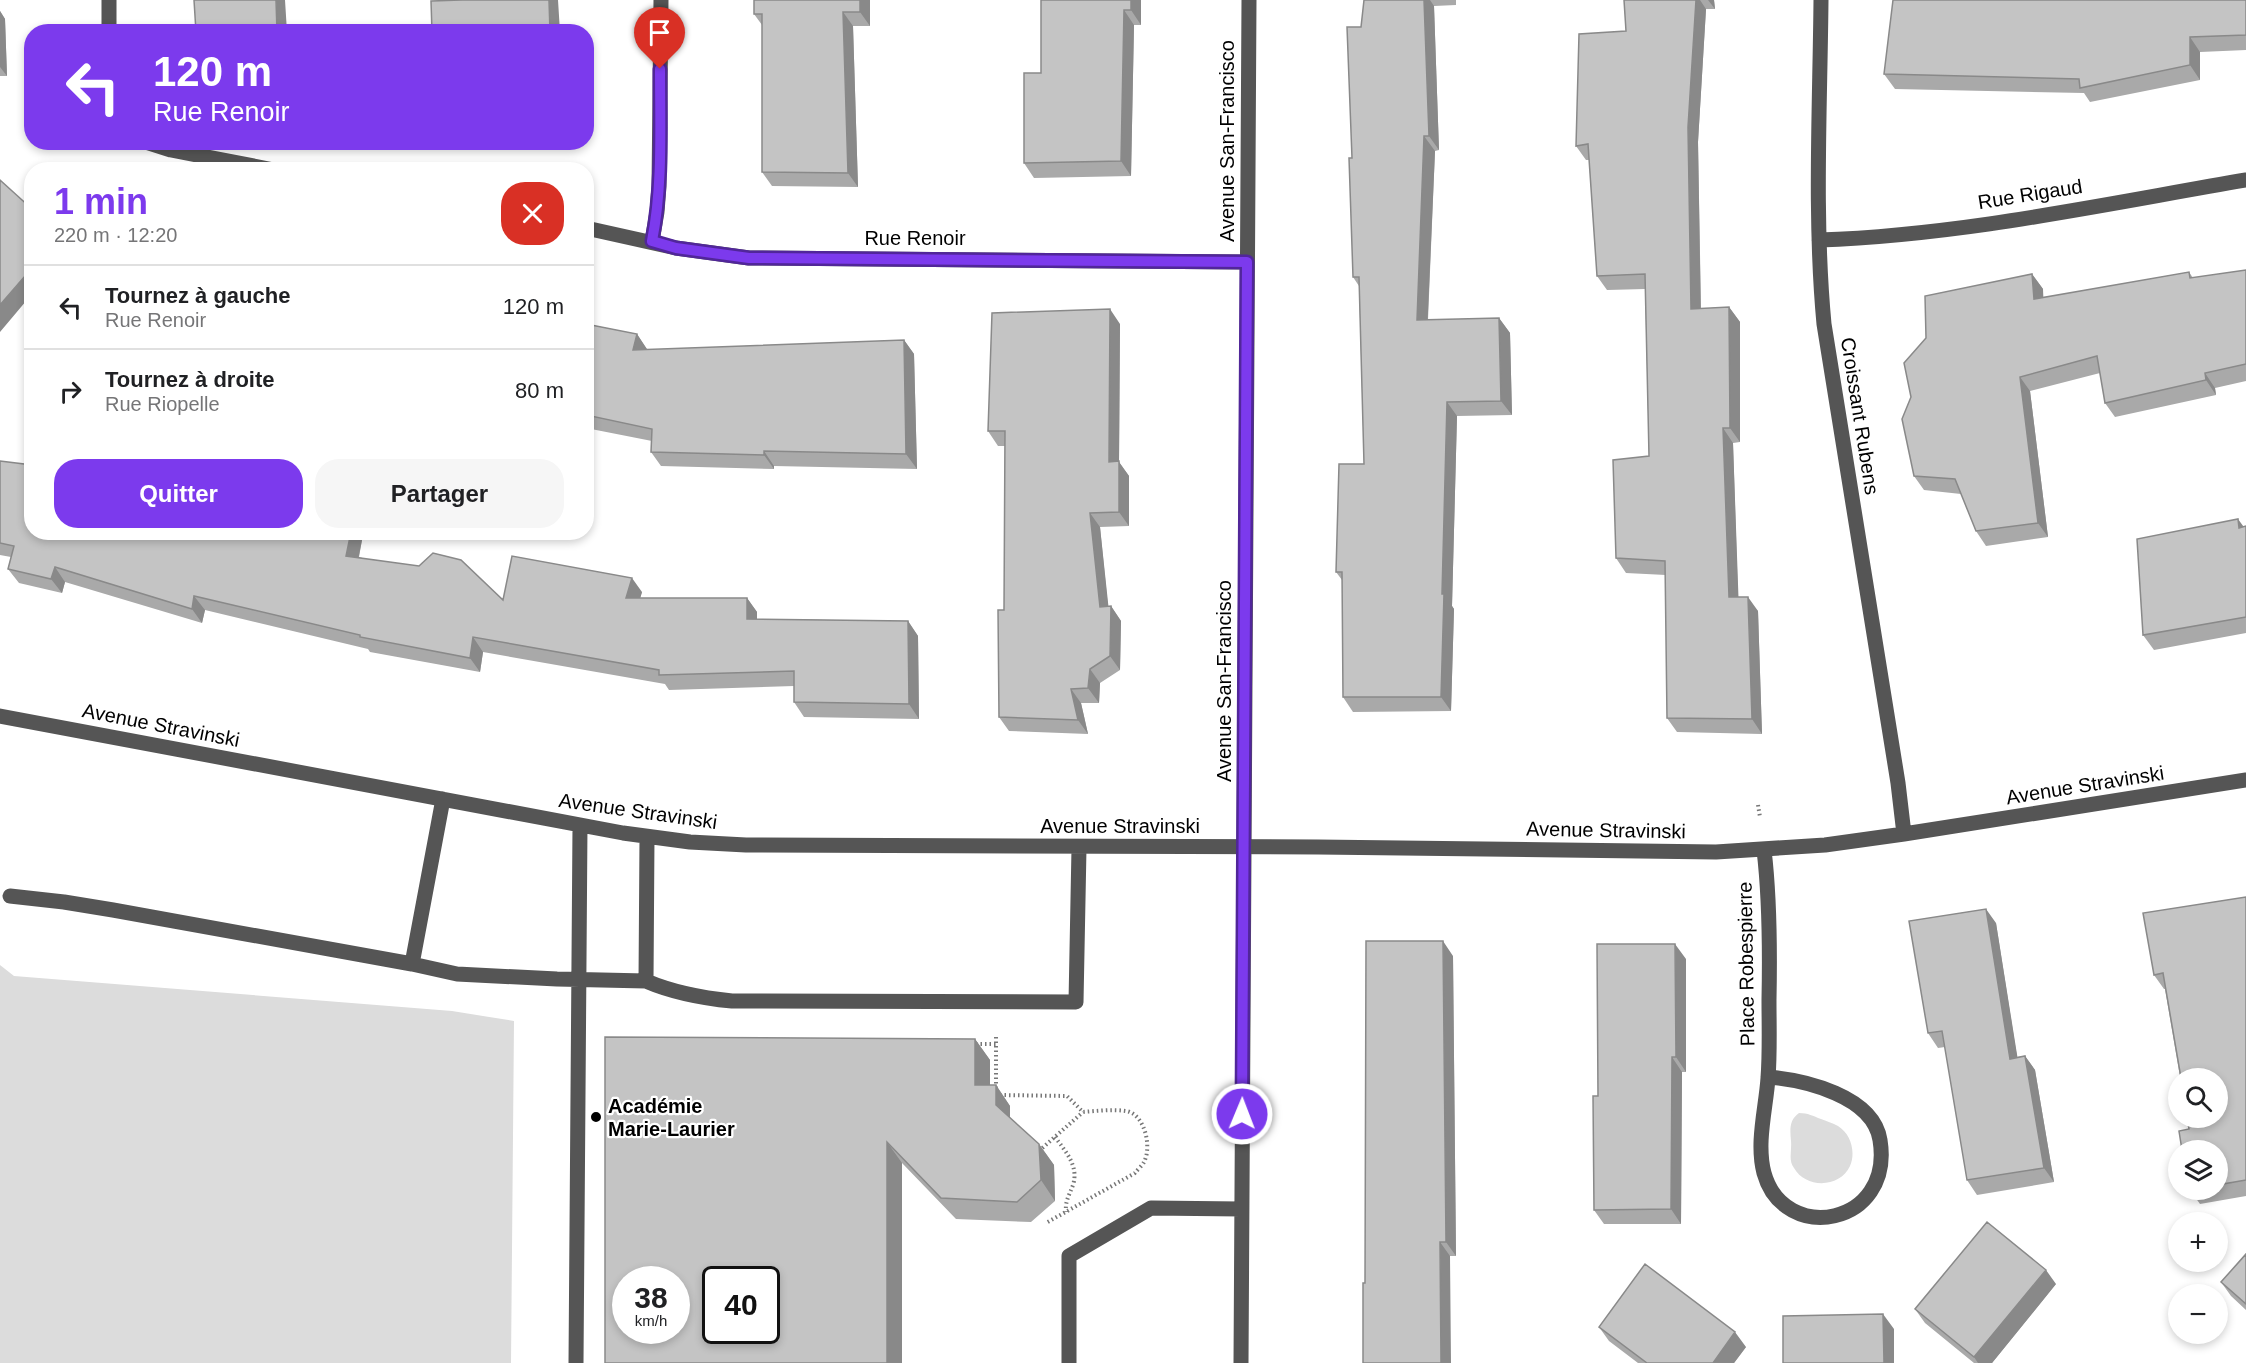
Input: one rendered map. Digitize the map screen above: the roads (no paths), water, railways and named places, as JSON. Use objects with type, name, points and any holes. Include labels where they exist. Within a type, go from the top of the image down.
[{"type":"street","points":[[108,24],[109,0]]},
{"type":"street","points":[[652,241],[659,186],[661,0]]},
{"type":"street","name":"Avenue San-Francisco","points":[[1241,1363],[1249,0]]},
{"type":"street","name":"Croissant Rubens","points":[[1821,0],[1820,284],[1824,324],[1898,783],[1904,834]]},
{"type":"street","points":[[171,150],[233,162]]},
{"type":"street","name":"Rue Rigaud","points":[[1820,240],[1878,236],[1994,222],[2246,180]]},
{"type":"street","name":"Rue Renoir","points":[[594,230],[676,248],[749,258],[1247,262]]},
{"type":"street","name":"Avenue Stravinski","points":[[0,716],[646,837],[746,845],[1716,852],[1764,850],[1904,834],[2246,780]]},
{"type":"street","points":[[411,964],[443,799]]},
{"type":"street","points":[[576,1363],[580,825]]},
{"type":"street","points":[[646,837],[646,981]]},
{"type":"street","points":[[10,896],[84,905],[457,974],[646,981],[669,991],[701,998],[732,1000],[1076,1002],[1079,848]]},
{"type":"street","name":"Place Robespierre","points":[[1764,850],[1770,931],[1768,1077]]},
{"type":"street","points":[[1768,1077],[1805,1082],[1825,1089],[1851,1102],[1866,1113],[1877,1126],[1880,1140],[1878,1178],[1871,1193],[1861,1205],[1845,1213],[1823,1217],[1801,1215],[1786,1207],[1772,1192],[1764,1173],[1762,1157],[1768,1077]]},
{"type":"street","points":[[1069,1363],[1070,1256],[1151,1208],[1241,1209]]},
{"type":"place","name":"Académie Marie-Laurier","points":[[596,1117]]}]
